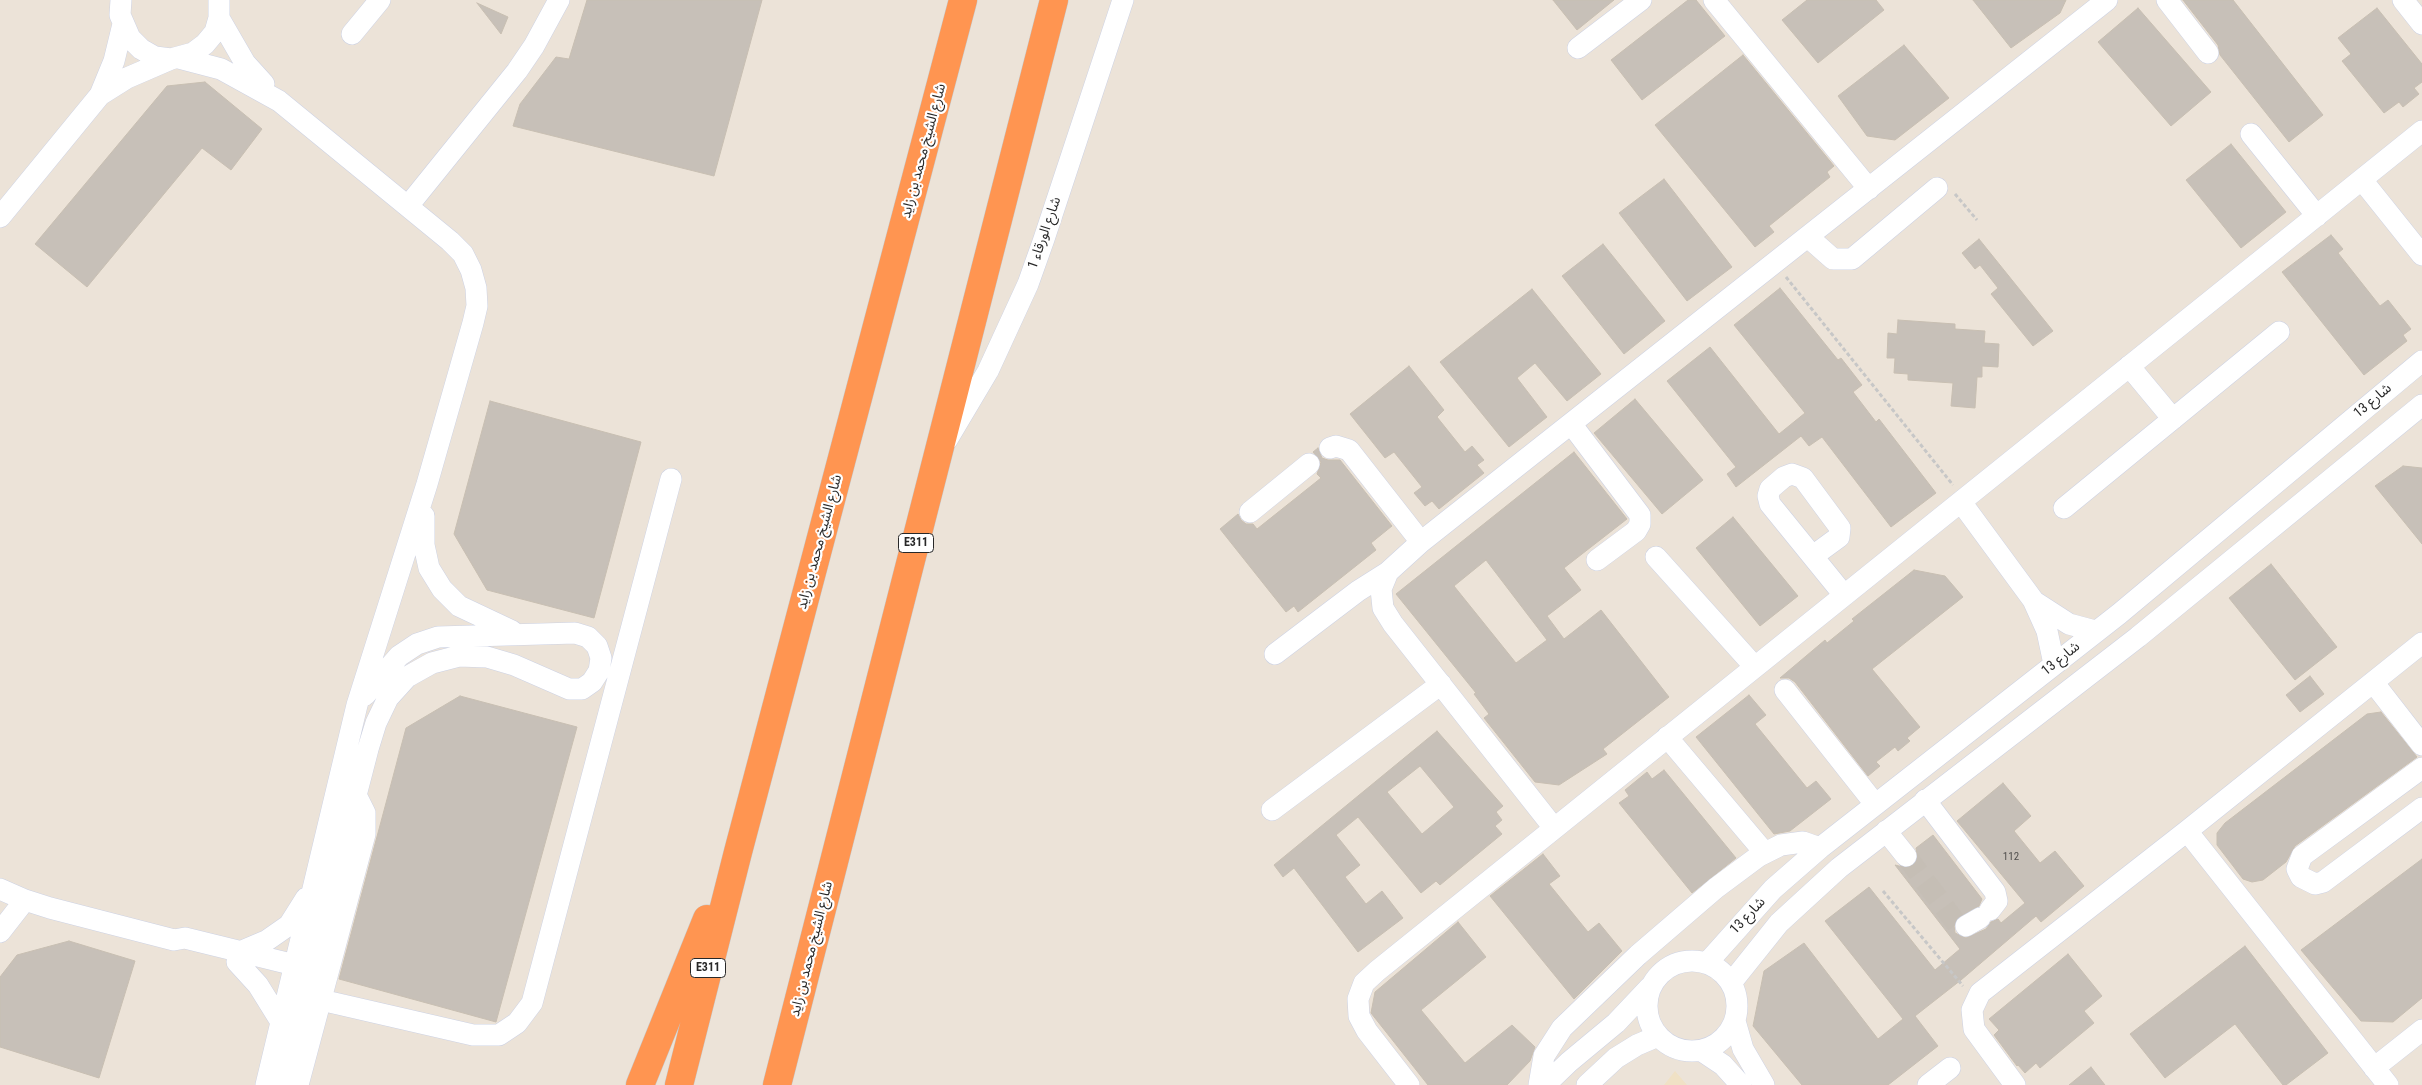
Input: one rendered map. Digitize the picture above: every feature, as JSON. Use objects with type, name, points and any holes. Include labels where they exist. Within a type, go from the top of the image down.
[{"type":"highway","name":"شارع الشيخ محمد بن زايد","points":[[679,1085],[738,852],[964,0]]},
{"type":"highway","name":"شارع الشيخ محمد بن زايد","points":[[777,1085],[1054,0]]},
{"type":"highway","points":[[640,1085],[676,991],[738,852]]},
{"type":"street","points":[[352,34],[380,0]]},
{"type":"street","points":[[408,206],[517,71],[534,46],[559,0]]},
{"type":"street","name":"شارع الورقاء 1","points":[[939,453],[988,371],[1028,284],[1123,0]]},
{"type":"street","points":[[1578,48],[1641,0]]},
{"type":"street","points":[[1714,0],[1869,189]]},
{"type":"street","points":[[2167,0],[2208,53]]},
{"type":"street","points":[[2403,0],[2422,24]]},
{"type":"street","points":[[1275,654],[1358,591],[1388,572],[1420,542],[1572,425],[2103,1]]},
{"type":"street","points":[[121,7],[130,38],[141,49],[155,57],[175,58],[221,68],[279,101]]},
{"type":"street","points":[[0,217],[100,95],[114,61],[121,7]]},
{"type":"street","points":[[100,95],[127,78],[175,58],[193,53],[205,44],[214,32],[220,9]]},
{"type":"street","points":[[220,9],[245,63],[279,101],[408,206],[462,254],[471,270],[476,288],[477,306],[473,324],[427,484],[357,705],[321,858],[306,979],[298,1085]]},
{"type":"street","points":[[1409,1085],[1367,1031],[1359,1016],[1358,999],[1364,983],[1667,737],[2422,131]]},
{"type":"street","points":[[2251,134],[2317,216]]},
{"type":"street","points":[[2362,180],[2422,255]]},
{"type":"street","points":[[1808,237],[1833,259],[1852,259],[1937,188]]},
{"type":"street","points":[[2064,508],[2279,332]]},
{"type":"street","name":"شارع 13","points":[[1707,963],[1768,895],[1820,848],[2095,631],[2422,361]]},
{"type":"street","points":[[2129,366],[2173,419]]},
{"type":"street","name":"شارع 13","points":[[1731,983],[1762,942],[1798,904],[1925,800],[2138,637],[2413,419],[2422,405]]},
{"type":"street","points":[[1572,425],[1640,515],[1640,524],[1636,531],[1597,560]]},
{"type":"street","points":[[1330,448],[1336,446],[1349,450],[1420,542]]},
{"type":"street","points":[[1250,512],[1309,464]]},
{"type":"street","points":[[0,889],[25,900],[174,940],[183,946],[239,957],[473,1035],[499,1035],[517,1022],[532,1003],[671,479]]},
{"type":"street","points":[[427,484],[424,544],[429,568],[442,589],[459,606],[518,634]]},
{"type":"street","points":[[1963,500],[2033,600],[2047,631],[2054,664]]},
{"type":"street","points":[[1813,556],[1844,595]]},
{"type":"street","points":[[1656,557],[1755,667]]},
{"type":"street","points":[[1388,572],[1381,589],[1383,608],[1554,828]]},
{"type":"street","points":[[2033,600],[2056,617],[2095,631]]},
{"type":"street","points":[[281,1085],[306,979],[356,795],[376,723],[388,698],[407,677],[432,663],[459,656],[487,657],[514,665],[569,689],[582,689],[592,682],[599,671],[601,658],[597,646],[588,637],[575,633],[438,637],[417,644],[399,656],[357,705]]},
{"type":"street","points":[[2015,1085],[1974,1029],[1972,1010],[1980,994],[2422,643]]},
{"type":"street","points":[[2373,682],[2422,745]]},
{"type":"street","points":[[1272,810],[1441,684]]},
{"type":"street","points":[[1786,690],[1875,804]]},
{"type":"street","points":[[1667,737],[1765,853]]},
{"type":"street","points":[[2422,768],[2302,856],[2297,869],[2301,877],[2315,884],[2323,882],[2422,808]]},
{"type":"street","points":[[266,1085],[281,1022],[306,979],[365,834],[365,813],[356,795]]},
{"type":"street","points":[[1925,800],[1995,892],[1997,901],[1979,918]]},
{"type":"street","points":[[1886,831],[1906,856]]},
{"type":"street","points":[[2187,831],[2388,1085]]},
{"type":"street","points":[[1539,1085],[1540,1067],[1549,1045],[1575,1013],[1683,915],[1744,866],[1765,853],[1792,842],[1803,842],[1820,848]]},
{"type":"street","points":[[239,957],[289,926],[306,898],[321,858]]},
{"type":"street","points":[[0,932],[25,900]]},
{"type":"street","points":[[239,957],[281,1022]]},
{"type":"street","points":[[1545,1085],[1616,1023],[1658,976],[1675,964],[1696,961],[1707,963],[1724,974],[1731,983],[1738,1001],[1735,1021],[1722,1040],[1702,1051],[1682,1051],[1665,1043],[1652,1029],[1646,1011],[1646,1002],[1652,984]]},
{"type":"street","points":[[1735,1021],[1746,1055],[1764,1085]]},
{"type":"street","points":[[2374,1068],[2422,1030]]},
{"type":"street","points":[[1587,1085],[1627,1051],[1658,1036]]},
{"type":"street","points":[[1702,1051],[1723,1065],[1741,1085]]},
{"type":"street","points":[[1928,1085],[1950,1068]]},
{"type":"path","points":[[1775,263],[1963,500]]},
{"type":"path","points":[[1883,891],[1968,992],[1978,998]]},
{"type":"shaded area","points":[[1675,1071],[1687,1085],[1664,1085]]},
{"type":"building","points":[[587,0],[762,0],[714,176],[513,126],[520,104],[556,57],[569,59]]},
{"type":"building","points":[[1553,0],[1614,0],[1577,30]]},
{"type":"building","points":[[1688,0],[1696,0],[1725,36],[1642,100],[1611,60]]},
{"type":"building","points":[[1807,0],[1876,0],[1884,10],[1818,63],[1782,20]]},
{"type":"building","points":[[1973,0],[2066,0],[2060,13],[2011,48]]},
{"type":"building","points":[[2183,0],[2233,0],[2323,115],[2289,142],[2220,55],[2218,45]]},
{"type":"building","points":[[477,3],[508,17],[501,34]]},
{"type":"building","points":[[2138,8],[2211,92],[2171,126],[2098,42]]},
{"type":"building","points":[[2377,8],[2422,64],[2422,82],[2414,88],[2419,94],[2403,107],[2399,102],[2384,113],[2342,61],[2351,54],[2338,38]]},
{"type":"building","points":[[1904,45],[1949,98],[1895,140],[1867,136],[1838,96]]},
{"type":"building","points":[[1743,55],[1834,166],[1827,172],[1830,177],[1769,226],[1774,232],[1755,247],[1655,125]]},
{"type":"building","points":[[205,82],[262,129],[231,170],[202,148],[87,287],[35,244],[167,86]]},
{"type":"building","points":[[2231,144],[2286,212],[2241,248],[2186,180]]},
{"type":"building","points":[[1664,179],[1732,267],[1687,301],[1619,213]]},
{"type":"building","points":[[2331,235],[2343,249],[2338,253],[2380,306],[2388,300],[2411,329],[2403,335],[2407,341],[2364,375],[2282,272]]},
{"type":"building","points":[[1979,239],[2053,331],[2033,346],[1991,294],[1998,288],[1980,265],[1975,269],[1962,253]]},
{"type":"building","points":[[1603,244],[1665,321],[1624,354],[1562,276]]},
{"type":"building","points":[[1780,288],[1838,360],[1841,358],[1862,385],[1853,392],[1876,422],[1879,419],[1936,493],[1891,527],[1822,437],[1809,446],[1801,436],[1736,487],[1727,474],[1736,467],[1667,381],[1710,347],[1779,434],[1805,413],[1734,325]]},
{"type":"building","points":[[1532,289],[1601,374],[1567,401],[1535,363],[1517,378],[1547,417],[1509,447],[1440,362]]},
{"type":"building","points":[[1898,320],[1955,324],[1955,329],[1985,331],[1984,343],[1999,344],[1998,367],[1982,366],[1982,377],[1977,377],[1975,408],[1951,406],[1953,383],[1908,380],[1908,374],[1894,373],[1895,358],[1887,358],[1888,333],[1897,334]]},
{"type":"building","points":[[1409,366],[1444,410],[1437,417],[1465,452],[1472,446],[1484,460],[1477,465],[1484,473],[1439,509],[1432,501],[1425,506],[1414,493],[1422,487],[1394,452],[1385,458],[1350,414]]},
{"type":"building","points":[[1635,399],[1703,480],[1662,514],[1594,433]]},
{"type":"building","points":[[490,401],[641,442],[594,618],[487,590],[454,534]]},
{"type":"building","points":[[1318,448],[1322,458],[1340,460],[1392,526],[1371,543],[1376,550],[1298,612],[1294,606],[1286,612],[1220,529],[1238,514],[1246,524],[1253,524],[1257,529],[1321,478],[1317,474],[1321,462],[1313,452]]},
{"type":"building","points":[[1574,452],[1627,519],[1564,568],[1581,590],[1547,616],[1564,639],[1601,610],[1669,697],[1603,749],[1607,754],[1559,785],[1535,782],[1484,718],[1489,714],[1474,694],[1476,693],[1396,594]],"holes":[[[1486,560],[1547,640],[1516,663],[1454,586]]]},
{"type":"building","points":[[2403,466],[2422,468],[2422,544],[2375,486]]},
{"type":"building","points":[[1733,517],[1798,596],[1760,626],[1696,548]]},
{"type":"building","points":[[2271,564],[2337,647],[2295,680],[2229,598]]},
{"type":"building","points":[[1914,570],[1945,576],[1963,597],[1872,669],[1920,727],[1907,738],[1910,741],[1898,751],[1895,747],[1876,762],[1880,766],[1868,776],[1795,682],[1789,678],[1780,678],[1825,640],[1827,643],[1854,621],[1852,619]]},
{"type":"building","points":[[2310,676],[2324,694],[2300,712],[2286,695]]},
{"type":"building","points":[[1749,695],[1766,715],[1755,724],[1807,788],[1816,781],[1831,799],[1790,831],[1774,834],[1696,737]]},
{"type":"building","points":[[460,696],[577,727],[496,1022],[339,979],[406,728]]},
{"type":"building","points":[[2381,712],[2417,757],[2295,846],[2286,862],[2263,880],[2252,882],[2243,879],[2217,845],[2217,833],[2225,823],[2367,714]]},
{"type":"building","points":[[1437,731],[1503,806],[1496,812],[1502,820],[1495,826],[1502,834],[1440,885],[1436,881],[1421,893],[1358,817],[1336,835],[1360,865],[1345,877],[1366,904],[1382,891],[1403,918],[1358,952],[1294,868],[1283,877],[1274,865]],"holes":[[[1420,766],[1454,807],[1422,834],[1387,792]]]},
{"type":"building","points":[[1664,770],[1736,858],[1692,893],[1619,803],[1629,796],[1625,790],[1647,772],[1652,779]]},
{"type":"building","points":[[2003,783],[2031,816],[2014,831],[2040,863],[2055,851],[2084,886],[2041,922],[2036,916],[1961,980],[1915,1016],[1938,1046],[1888,1085],[1802,1085],[1753,1026],[1764,971],[1804,943],[1878,1039],[1903,1019],[1825,921],[1869,887],[1935,970],[1960,949],[1895,865],[1907,868],[1913,866],[1918,860],[1916,848],[1933,835],[1982,899],[1979,906],[1956,919],[1954,925],[1955,933],[1966,938],[1986,929],[1991,922],[1998,919],[2001,923],[2025,903],[1957,821]]},
{"type":"building","points":[[1543,854],[1560,876],[1549,884],[1588,932],[1599,923],[1622,951],[1574,999],[1490,896]]},
{"type":"building","points":[[2422,859],[2422,998],[2393,1022],[2361,1021],[2301,950]]},
{"type":"building","points":[[1458,922],[1486,957],[1421,1010],[1465,1063],[1512,1025],[1535,1047],[1530,1061],[1507,1085],[1428,1085],[1371,1013],[1375,992]]},
{"type":"building","points":[[69,941],[135,961],[99,1078],[0,1047],[0,977],[17,955]]},
{"type":"building","points":[[2245,946],[2328,1053],[2286,1085],[2283,1085],[2235,1024],[2165,1078],[2130,1034]]},
{"type":"building","points":[[2068,954],[2102,996],[2084,1011],[2094,1023],[2040,1068],[2036,1063],[2025,1073],[2017,1066],[1994,1035],[1999,1030],[1989,1019]]},
{"type":"building","points":[[2091,1067],[2105,1085],[2069,1085]]},
{"type":"tunnel","points":[[1906,856],[1957,924],[1966,926]]}]
